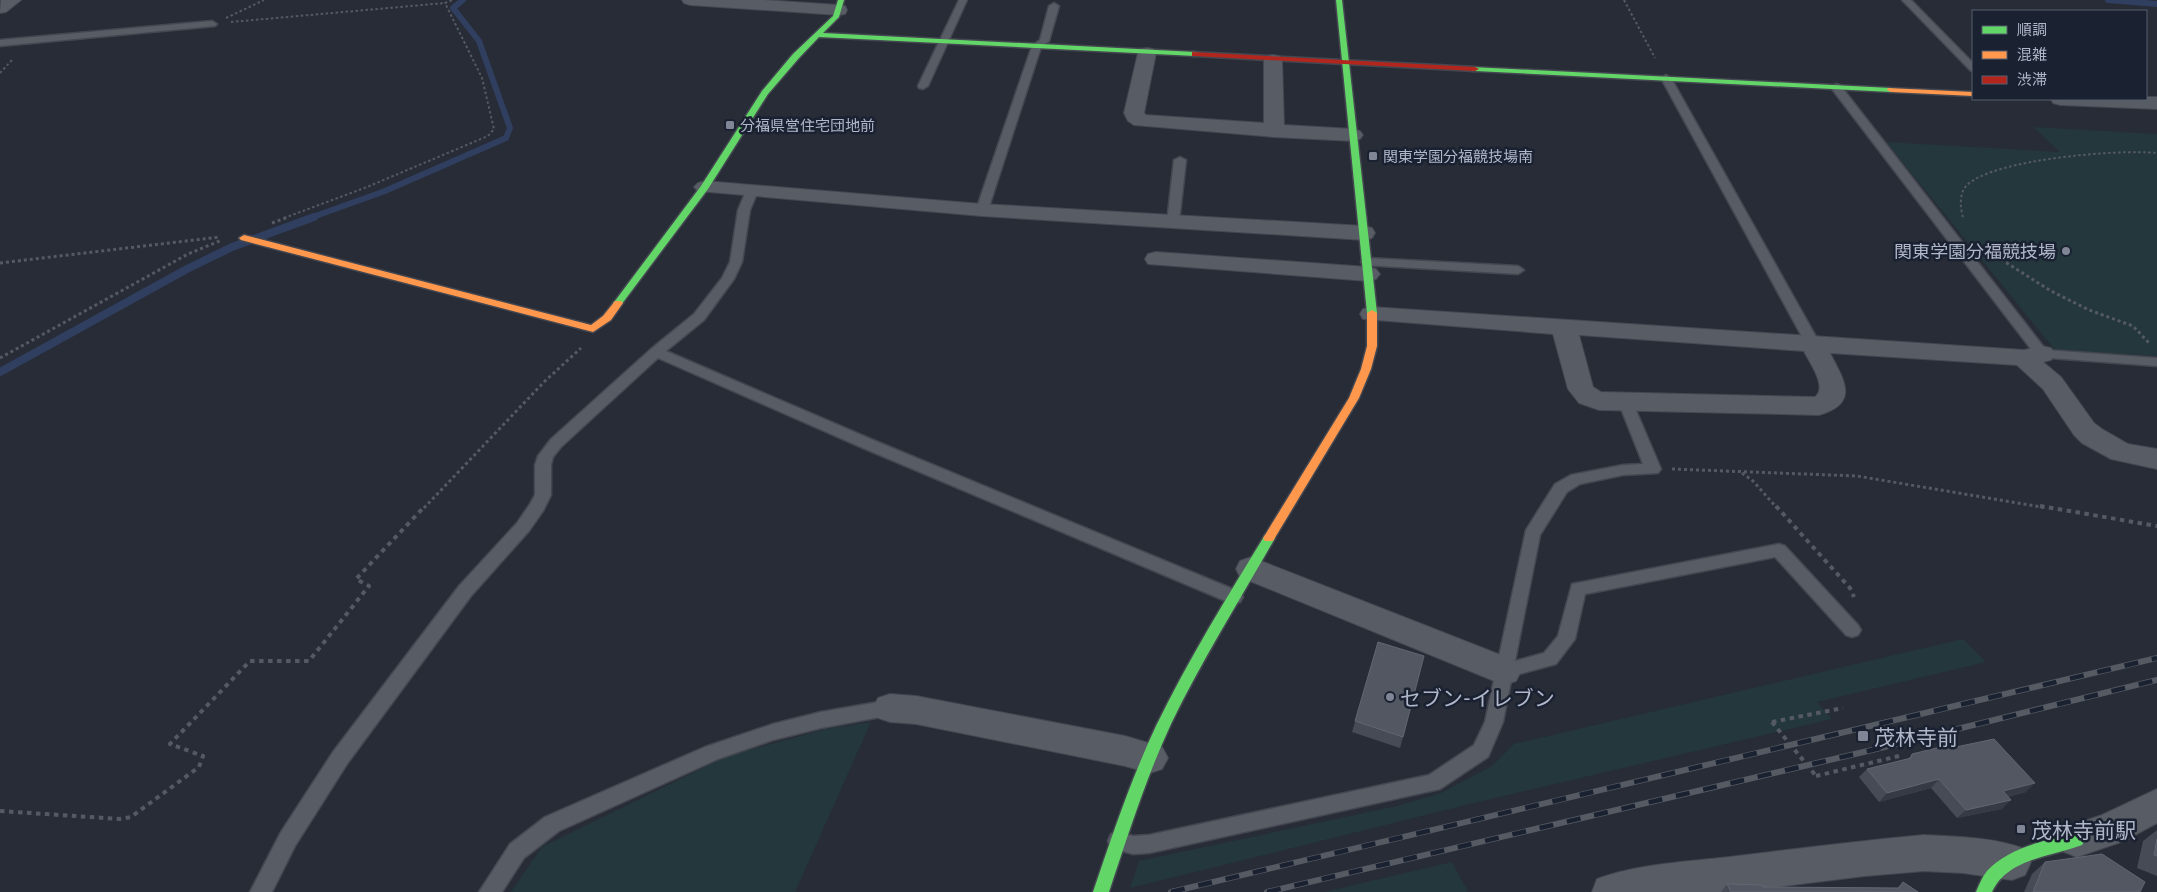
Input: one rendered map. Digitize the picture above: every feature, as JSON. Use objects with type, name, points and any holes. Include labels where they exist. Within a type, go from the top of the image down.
[{"type":"street","points":[[0,8],[13,0]]},
{"type":"street","points":[[690,0],[840,5]]},
{"type":"street","points":[[1101,892],[1118,841],[1150,758],[1179,695],[1234,597],[1354,398],[1366,369],[1372,346],[1372,314],[1339,0]]},
{"type":"street","points":[[239,236],[593,329],[607,318],[705,187],[765,93],[818,35],[840,5]]},
{"type":"street","points":[[818,35],[1037,46],[1147,54],[1972,94]]},
{"type":"street","points":[[1147,54],[1134,113],[1135,117],[1141,121],[1353,135]]},
{"type":"street","points":[[1273,60],[1274,130]]},
{"type":"street","points":[[2079,100],[2157,104]]},
{"type":"street","points":[[705,187],[982,210],[1364,233]]},
{"type":"street","points":[[1156,259],[1367,268]]},
{"type":"street","points":[[1372,314],[1813,344],[2033,356],[2084,429],[2092,436],[2121,452],[2157,459]]},
{"type":"street","points":[[1564,328],[1581,389],[1588,397],[1599,401],[1819,406],[1825,404],[1834,392],[1833,385],[1813,344]]},
{"type":"street","points":[[1251,569],[1504,671]]},
{"type":"street","points":[[890,708],[926,712],[1125,751],[1150,758]]},
{"type":"street","points":[[1984,892],[1993,876],[2012,862],[2039,850],[2111,829],[2157,805]]},
{"type":"street","points":[[1611,892],[1778,867],[1924,853],[1963,855],[2012,862]]},
{"type":"lane","points":[[923,86],[963,0]]},
{"type":"lane","points":[[1906,0],[1972,67]]},
{"type":"lane","points":[[982,210],[1037,46],[1044,41],[1054,6]]},
{"type":"lane","points":[[0,43],[212,24]]},
{"type":"lane","points":[[1666,78],[1813,344]]},
{"type":"lane","points":[[1836,87],[2033,356],[2157,362]]},
{"type":"lane","points":[[1173,222],[1180,160]]},
{"type":"lane","points":[[261,892],[288,839],[340,758],[465,591],[523,527],[537,507],[542,495],[543,465],[546,456],[556,443],[656,352],[699,317],[728,279],[736,262],[744,210],[752,192]]},
{"type":"lane","points":[[1367,268],[1518,270]]},
{"type":"lane","points":[[656,352],[868,444],[1234,597]]},
{"type":"lane","points":[[1118,841],[1134,845],[1149,844],[1433,783],[1481,751],[1494,722],[1532,534],[1561,488],[1576,480],[1596,475],[1623,470],[1653,469],[1625,402]]},
{"type":"lane","points":[[1504,671],[1550,658],[1566,639],[1578,589],[1780,550],[1852,630]]},
{"type":"lane","points":[[490,892],[517,851],[552,824],[730,747],[773,732],[821,720],[890,708]]},
{"type":"path","points":[[212,24],[264,0]]},
{"type":"path","points":[[212,24],[445,3],[453,0]]},
{"type":"path","points":[[1624,0],[1666,78]]},
{"type":"path","points":[[270,224],[375,184],[488,136],[494,129],[482,78],[445,3]]},
{"type":"path","points":[[1965,222],[1959,201],[1968,184],[1989,173],[2038,162],[2102,153],[2126,151],[2157,152]]},
{"type":"path","points":[[0,263],[239,236]]},
{"type":"path","points":[[0,358],[188,254],[239,236]]},
{"type":"path","points":[[1989,251],[2051,291],[2089,310],[2133,326],[2154,348]]},
{"type":"path","points":[[0,811],[126,818],[199,768],[203,756],[170,744],[250,660],[309,662],[370,586],[356,579],[544,382],[586,343]]},
{"type":"path","points":[[1653,469],[1857,476],[2157,526]]},
{"type":"path","points":[[1741,472],[1753,480],[1850,588],[1854,600],[1852,630]]},
{"type":"path","points":[[1843,708],[1772,722],[1816,776],[1899,756]]},
{"type":"shaded area","name":"関東学園分福競技場","points":[[2033,127],[2157,134],[2157,356],[2055,350],[1886,142],[2060,152]]},
{"type":"shaded area","points":[[1963,639],[1986,662],[1817,702],[1832,719],[1478,802],[1130,888],[1139,861],[1397,806],[1441,793],[1492,766],[1514,744]]},
{"type":"shaded area","points":[[871,722],[795,892],[511,892],[542,847],[727,756],[826,729]]},
{"type":"shaded area","points":[[1452,862],[1468,892],[1324,892]]},
{"type":"building","points":[[1378,642],[1424,656],[1403,737],[1355,721]]},
{"type":"building","points":[[1994,739],[2035,783],[2003,791],[2011,800],[1966,810],[1939,779],[1887,793],[1867,769],[1911,758],[1912,754],[1953,744],[1956,747]]},
{"type":"building","points":[[2157,839],[2157,856],[2154,855]]},
{"type":"building","points":[[2102,854],[2145,882],[2140,892],[2033,892],[2045,862]]},
{"type":"building","points":[[1903,882],[1918,892],[1731,892],[1727,884],[1762,885],[1763,887],[1899,888]]},
{"type":"waterway","points":[[310,218],[385,191],[506,138],[510,128],[479,41],[453,8],[463,0]]},
{"type":"waterway","points":[[2108,0],[2157,4]]},
{"type":"waterway","points":[[0,372],[187,269],[232,247],[314,217]]},
{"type":"railway","points":[[1171,892],[2157,658]]},
{"type":"railway","points":[[1267,892],[1872,750],[2157,680]]},
{"type":"traffic: fast","points":[[618,303],[705,187],[765,93],[796,56],[836,17],[841,0]]},
{"type":"traffic: fast","points":[[1339,0],[1372,313]]},
{"type":"traffic: fast","points":[[818,35],[1195,54]]},
{"type":"traffic: fast","points":[[1475,69],[1891,90]]},
{"type":"traffic: fast","points":[[1101,892],[1134,796],[1163,726],[1220,620],[1269,538]]},
{"type":"traffic: fast","points":[[1984,892],[1994,875],[2012,862],[2033,852],[2077,840]]},
{"type":"traffic: slow","points":[[1891,90],[1972,94]]},
{"type":"traffic: slow","points":[[244,238],[593,329],[607,318],[618,303]]},
{"type":"traffic: slow","points":[[1269,538],[1354,398],[1366,369],[1372,346],[1372,313]]},
{"type":"traffic: jam","points":[[1195,54],[1475,69]]},
{"type":"place","name":"分福県営住宅団地前","points":[[730,125]]},
{"type":"place","name":"関東学園分福競技場南","points":[[1373,156]]},
{"type":"place","name":"関東学園分福競技場","points":[[2066,251]]},
{"type":"place","name":"セブン-イレブン","points":[[1390,697]]},
{"type":"place","name":"茂林寺前","points":[[1863,736]]},
{"type":"place","name":"茂林寺前駅","points":[[2021,829]]}]
